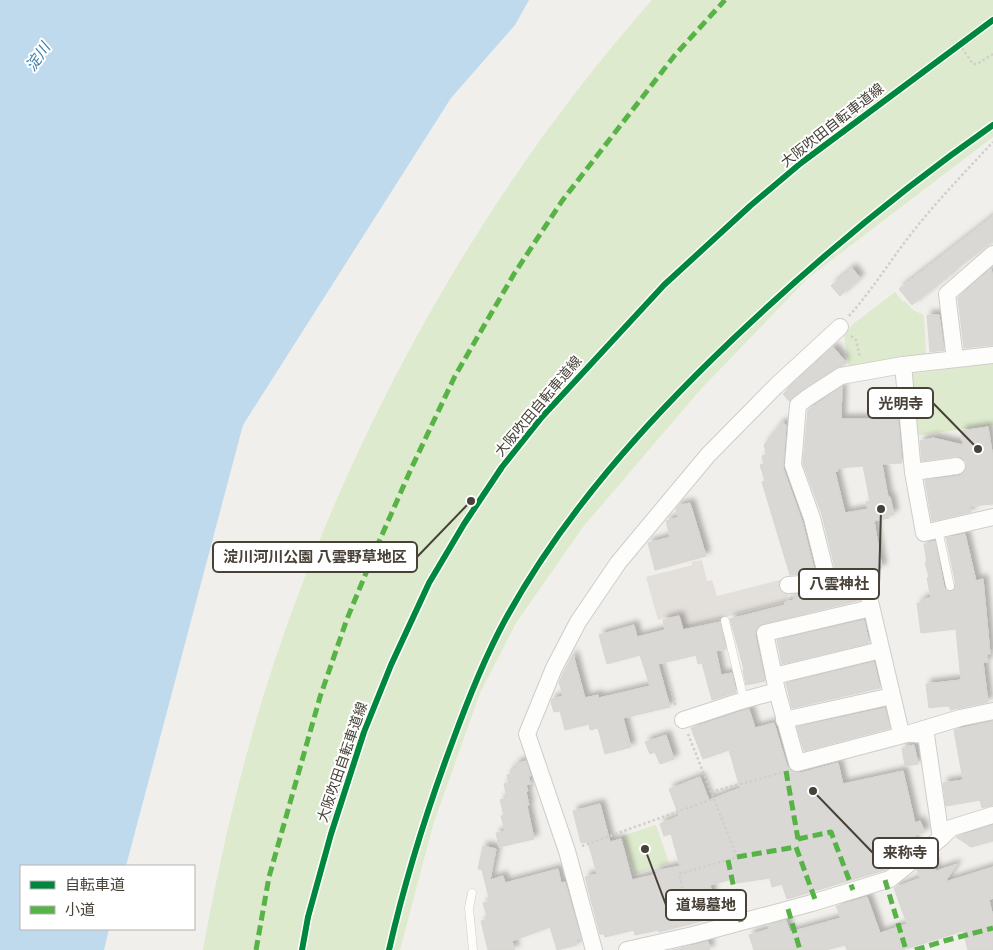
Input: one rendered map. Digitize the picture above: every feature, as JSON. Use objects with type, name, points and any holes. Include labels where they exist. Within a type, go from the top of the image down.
[{"type":"street","points":[[955,359],[946,294],[993,254]]},
{"type":"street","points":[[594,950],[567,851],[527,734],[554,668],[578,622],[618,563],[683,484],[738,424],[840,326]]},
{"type":"street","points":[[828,582],[812,518],[793,465],[798,405],[841,376],[993,355]]},
{"type":"street","points":[[903,366],[913,472],[924,533],[993,516]]},
{"type":"street","points":[[913,472],[957,466]]},
{"type":"street","points":[[788,585],[865,580],[901,733],[926,735],[941,838]]},
{"type":"street","points":[[871,608],[765,633],[775,684],[796,763],[960,718],[993,711]]},
{"type":"street","points":[[683,720],[744,700],[775,684],[881,650]]},
{"type":"street","points":[[784,720],[892,696]]},
{"type":"street","points":[[627,950],[670,946],[693,935],[812,903],[890,879],[951,828],[993,815]]},
{"type":"lane","points":[[938,530],[950,586]]},
{"type":"lane","points":[[725,621],[744,700]]},
{"type":"lane","points":[[472,892],[469,908],[473,950]]},
{"type":"path","points":[[951,50],[966,39]]},
{"type":"path","points":[[959,44],[973,64],[977,64],[993,54]]},
{"type":"path","points":[[389,950],[434,790],[468,701],[504,623],[547,551],[631,445],[693,377],[775,298],[813,264],[874,215],[993,125]]},
{"type":"path","points":[[863,372],[856,340],[840,326],[865,298],[912,233],[966,170],[993,142]]},
{"type":"path","points":[[664,664],[679,716],[683,720],[737,857],[679,874],[693,935]]},
{"type":"path","points":[[711,792],[786,772],[796,763]]},
{"type":"path","points":[[567,851],[713,799]]},
{"type":"green space","points":[[652,0],[993,0],[993,137],[808,278],[701,389],[583,527],[516,623],[480,693],[433,825],[400,950],[203,950],[232,811],[270,675],[302,584],[339,493],[381,405],[427,318],[477,234],[531,152],[590,74]]},
{"type":"green space","points":[[895,292],[913,310],[924,315],[926,355],[849,367],[844,336],[853,324]]},
{"type":"green space","points":[[993,363],[993,425],[913,436],[910,374]]},
{"type":"green space","points":[[656,825],[669,863],[635,874],[622,836]]},
{"type":"shaded area","points":[[702,560],[707,581],[712,580],[717,596],[784,579],[788,595],[786,601],[684,628],[680,614],[658,620],[646,577],[692,565],[692,562]]},
{"type":"water","name":"淀川","points":[[0,0],[529,0],[515,25],[451,98],[243,425],[126,865],[20,865],[20,930],[109,930],[104,950],[0,950]]},
{"type":"building","points":[[993,216],[993,241],[950,273],[953,272],[912,305],[899,289]]},
{"type":"building","points":[[852,268],[860,278],[840,296],[831,286]]},
{"type":"building","points":[[991,269],[993,278],[993,345],[964,348],[958,298]]},
{"type":"building","points":[[927,315],[939,315],[944,350],[930,352]]},
{"type":"building","points":[[833,347],[845,361],[841,364],[843,366],[836,368],[802,390],[789,401],[783,394]]},
{"type":"building","points":[[842,387],[841,419],[898,419],[902,463],[882,464],[888,497],[890,497],[894,514],[888,515],[889,518],[874,521],[882,568],[868,571],[836,572],[822,515],[803,464],[808,410]],"holes":[[[863,466],[870,501],[866,502],[868,509],[845,513],[835,472],[838,471],[838,468]]]},
{"type":"building","points":[[782,422],[786,425],[783,468],[802,521],[815,573],[790,575],[762,482],[765,481],[760,465],[764,464],[762,456],[767,454],[764,445]]},
{"type":"building","points":[[988,427],[993,458],[993,504],[970,506],[971,512],[932,521],[925,480],[959,476],[966,470],[967,464],[965,460],[956,456],[922,461],[920,441],[933,438],[963,445],[961,431]]},
{"type":"building","points":[[690,503],[706,556],[655,570],[648,543],[670,537],[666,521],[678,517],[676,509],[678,506]]},
{"type":"building","points":[[965,534],[976,581],[983,579],[990,654],[987,655],[988,662],[983,662],[988,702],[950,710],[950,707],[946,706],[929,708],[926,684],[961,680],[956,629],[921,633],[917,603],[923,603],[922,599],[931,598],[924,544],[935,541],[944,587],[948,591],[952,591],[956,585],[946,538]]},
{"type":"building","points":[[857,591],[860,600],[759,625],[755,635],[765,681],[746,685],[744,669],[730,619],[785,605],[785,602],[794,600],[793,595]]},
{"type":"building","points":[[679,616],[683,630],[720,622],[726,649],[716,651],[721,675],[732,673],[736,692],[712,700],[702,663],[698,664],[696,655],[658,664],[670,707],[623,718],[631,747],[605,754],[598,728],[590,730],[589,724],[565,730],[560,711],[554,712],[551,702],[552,699],[563,696],[559,682],[573,654],[585,698],[598,695],[599,698],[650,686],[640,655],[607,664],[599,635],[634,625],[637,637],[665,630],[663,620]]},
{"type":"building","points":[[864,620],[869,643],[782,664],[777,640]]},
{"type":"building","points":[[874,662],[880,688],[792,708],[786,683]]},
{"type":"building","points":[[885,708],[890,728],[804,751],[797,727]]},
{"type":"building","points":[[749,709],[755,728],[774,723],[787,766],[794,772],[800,773],[838,763],[843,784],[903,771],[915,823],[920,821],[925,832],[912,837],[916,845],[881,860],[885,870],[787,899],[782,884],[772,887],[770,878],[736,883],[736,878],[710,885],[716,913],[708,915],[710,919],[659,932],[658,930],[635,935],[634,930],[605,937],[604,934],[600,934],[585,877],[597,874],[588,842],[581,843],[573,811],[600,804],[610,842],[621,839],[632,880],[657,874],[656,871],[680,866],[671,834],[664,836],[660,824],[679,816],[669,789],[700,777],[709,800],[740,788],[729,750],[703,759],[691,728]]},
{"type":"building","points":[[993,721],[993,805],[982,808],[980,800],[946,806],[943,783],[963,780],[954,730]]},
{"type":"building","points":[[666,735],[674,759],[660,764],[655,752],[650,754],[645,742]]},
{"type":"building","points":[[914,745],[918,764],[905,766],[902,748]]},
{"type":"building","points":[[526,761],[531,776],[528,776],[531,784],[526,785],[529,805],[527,806],[534,839],[499,847],[496,833],[505,831],[501,816],[504,815],[500,800],[507,798],[504,784],[509,783],[507,775],[511,774],[510,770],[516,768],[515,764]]},
{"type":"building","points":[[993,825],[993,841],[971,847],[956,837]]},
{"type":"building","points":[[483,846],[496,849],[490,880],[503,876],[505,883],[558,869],[561,883],[565,882],[581,939],[575,940],[577,945],[557,950],[550,927],[512,941],[515,950],[488,950],[481,921],[488,920],[483,903],[490,902],[482,870],[478,869]]},
{"type":"building","points":[[932,860],[936,871],[957,864],[945,882],[993,867],[993,898],[989,900],[993,917],[993,950],[968,950],[963,931],[902,950],[847,950],[845,945],[826,950],[754,950],[749,935],[769,929],[768,925],[786,920],[790,932],[841,918],[836,906],[867,897],[880,933],[907,924],[894,888],[920,878],[917,870]]},
{"type":"building","points":[[708,941],[710,950],[672,950],[696,945]]},
{"type":"marked path","points":[[256,950],[269,877],[320,697],[347,619],[411,469],[455,376],[514,274],[562,201],[675,55],[725,0]]},
{"type":"marked path","points":[[786,771],[798,839],[797,843]]},
{"type":"marked path","points":[[798,839],[831,832],[853,890]]},
{"type":"marked path","points":[[737,857],[796,847],[816,902]]},
{"type":"marked path","points":[[728,860],[741,922]]},
{"type":"marked path","points":[[885,880],[906,950]]},
{"type":"marked path","points":[[788,909],[800,950]]},
{"type":"marked path","points":[[915,950],[993,928]]},
{"type":"cycle path","name":"大阪吹田自転車道線","points":[[302,950],[308,917],[331,834],[364,732],[391,665],[429,583],[464,524],[502,467],[542,417],[664,285],[750,206],[801,163],[993,20]]},
{"type":"cycle path","points":[[389,950],[409,871],[425,819],[476,682],[504,622],[552,544],[607,472],[637,437],[732,340],[858,228],[993,125]]},
{"type":"place","name":"光明寺","points":[[978,449]]},
{"type":"place","name":"淀川河川公園 八雲野草地区","points":[[471,501]]},
{"type":"place","name":"八雲神社","points":[[881,509]]},
{"type":"place","name":"来称寺","points":[[813,791]]},
{"type":"place","name":"道場墓地","points":[[645,849]]}]
